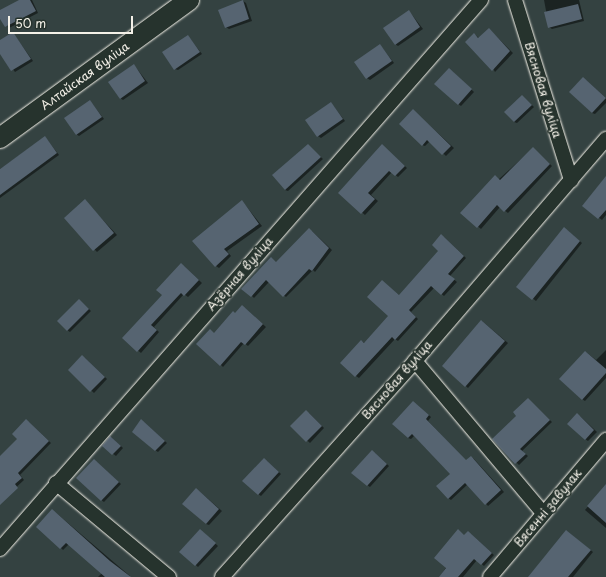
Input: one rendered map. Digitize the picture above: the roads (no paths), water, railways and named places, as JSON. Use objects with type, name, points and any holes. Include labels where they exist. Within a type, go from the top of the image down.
[{"type":"main road","name":"Алтайская вуліца","points":[[0,138],[189,0]]},
{"type":"street","name":"Азёрная вуліца","points":[[0,549],[56,483],[481,0]]},
{"type":"street","name":"Вясновая вуліца","points":[[515,0],[570,180]]},
{"type":"street","name":"Вясновая вуліца","points":[[222,577],[415,361],[606,139]]},
{"type":"street","points":[[415,361],[543,513]]},
{"type":"street","name":"Вясенні завулак","points":[[490,577],[606,440]]},
{"type":"street","points":[[56,483],[169,577]]}]
